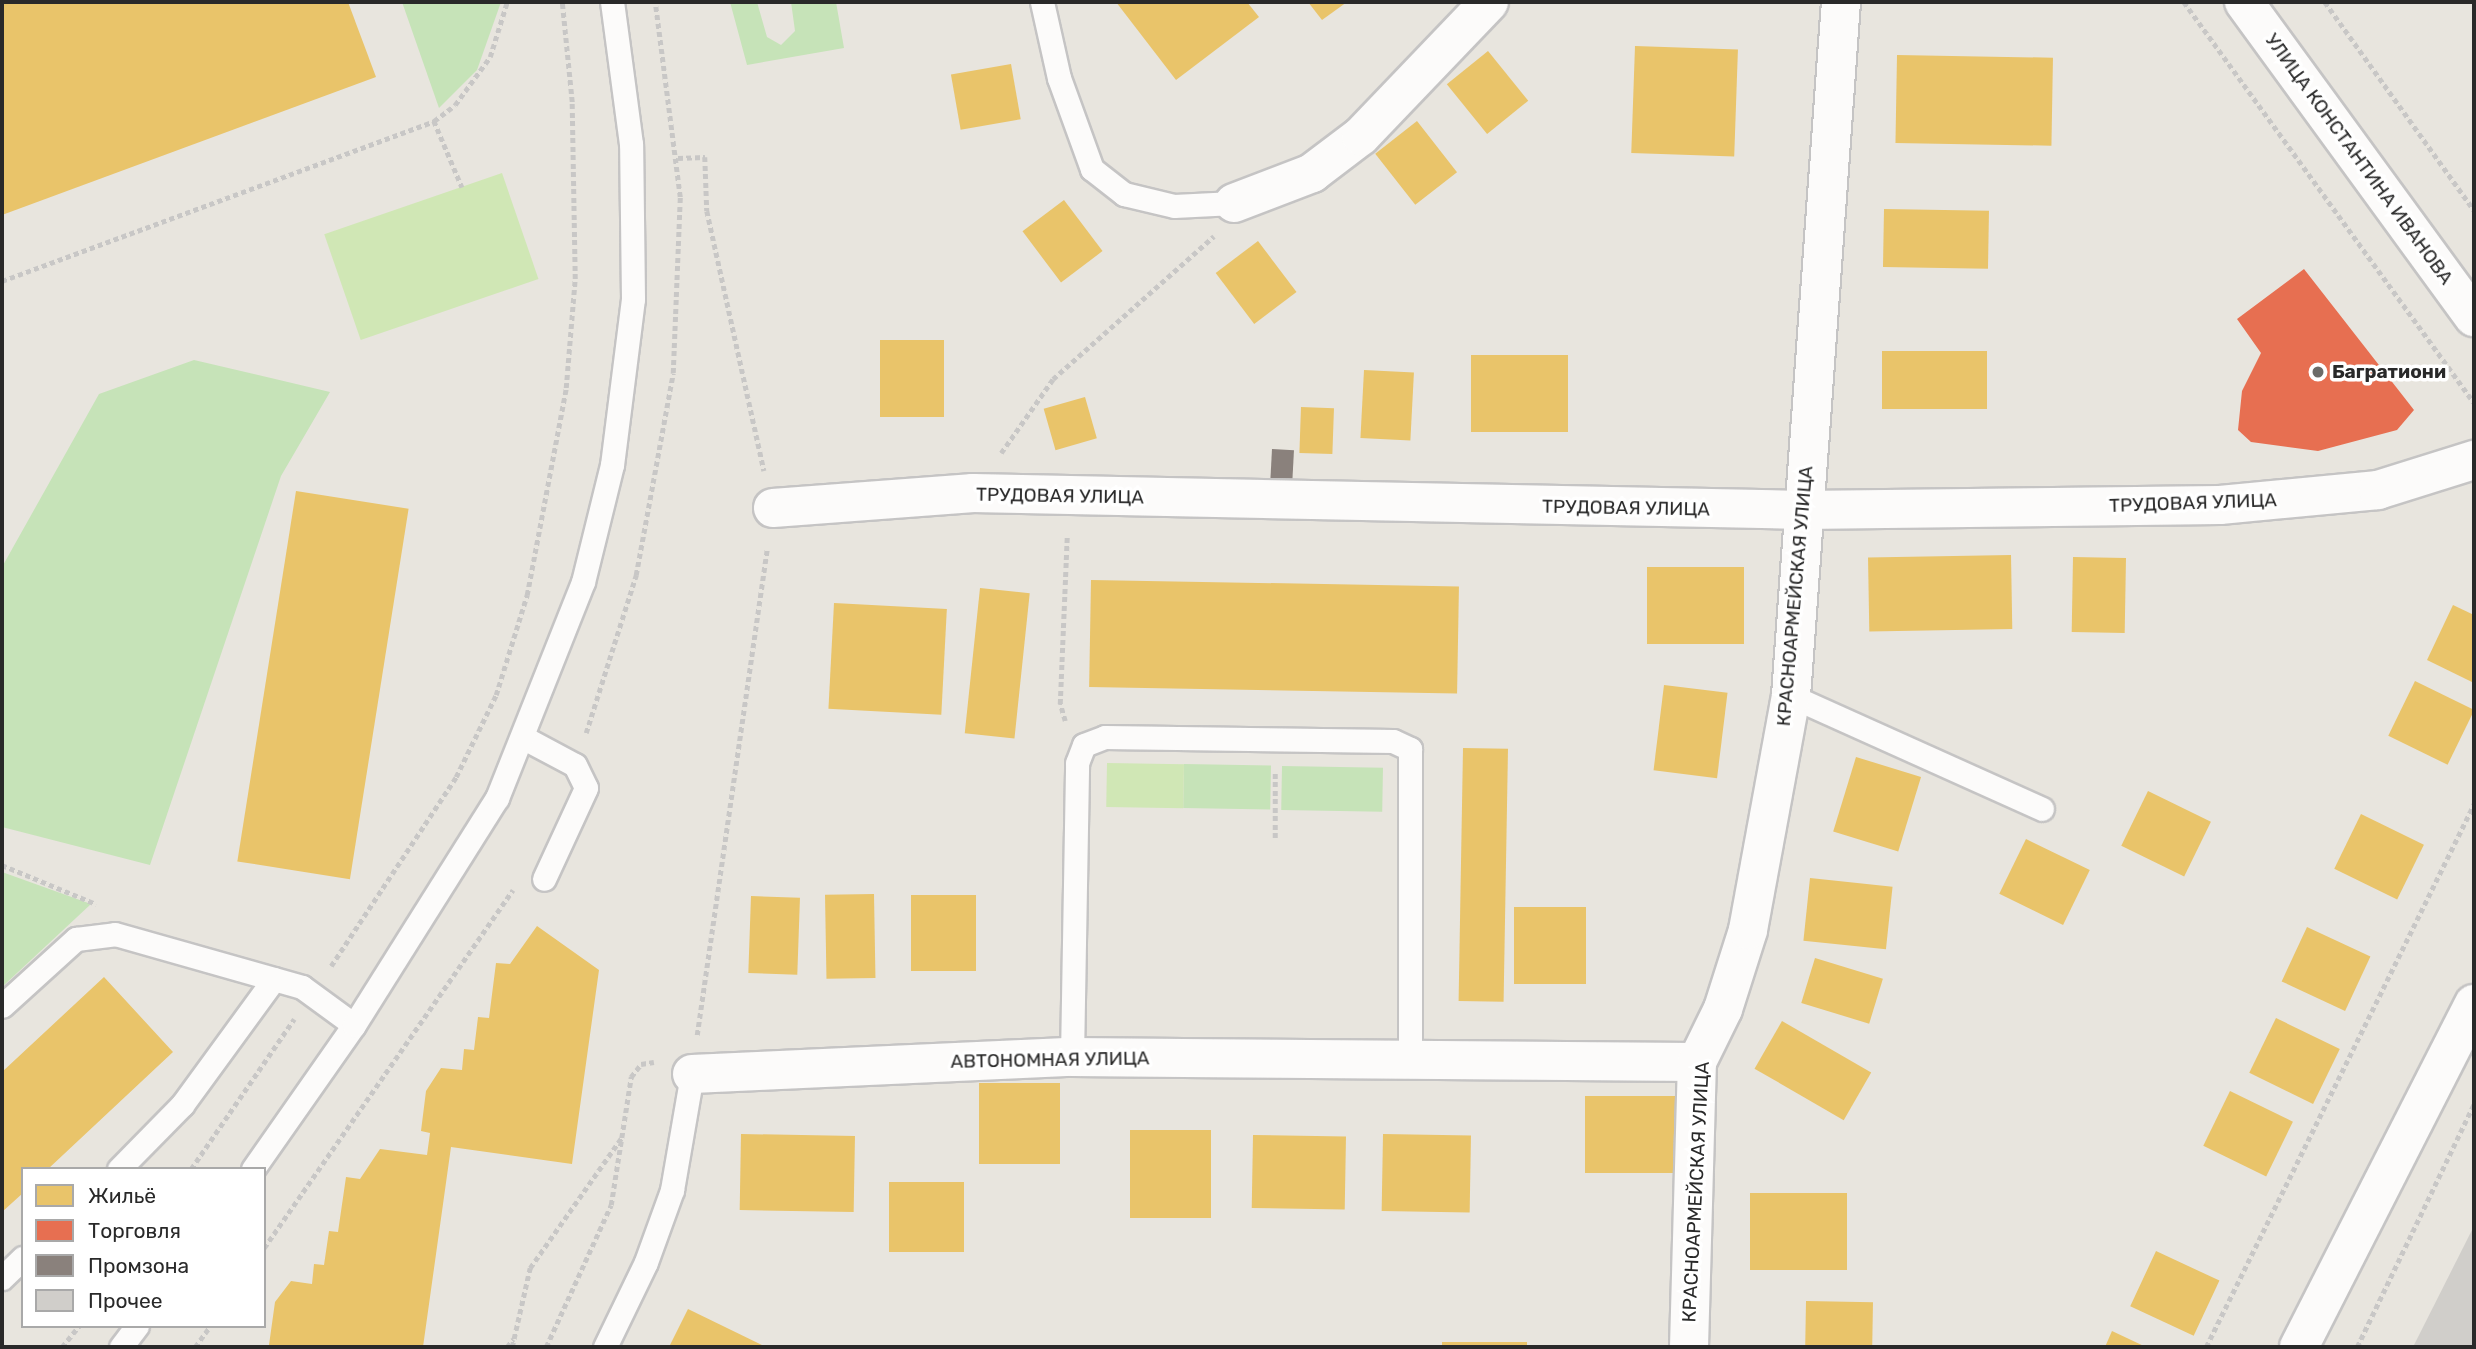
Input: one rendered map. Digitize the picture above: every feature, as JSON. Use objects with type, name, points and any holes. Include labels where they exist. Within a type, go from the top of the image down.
[{"type":"street","points":[[1234,203],[1312,173],[1361,136],[1489,2]]},
{"type":"street","name":"КРАСНОАРМЕЙСКАЯ УЛИЦА","points":[[1689,1347],[1698,1062],[1723,1009],[1748,930],[1791,696],[1802,510],[1840,2]]},
{"type":"street","name":"УЛИЦА КОНСТАНТИНА ИВАНОВА","points":[[2244,2],[2468,294]]},
{"type":"street","name":"ТРУДОВАЯ УЛИЦА","points":[[773,508],[973,493],[1802,510],[2220,505],[2378,490],[2474,460]]},
{"type":"street","points":[[2299,1347],[2474,1004]]},
{"type":"street","name":"АВТОНОМНАЯ УЛИЦА","points":[[693,1068],[1072,1057],[1698,1062]]},
{"type":"lane","points":[[254,1167],[354,1025],[458,864],[526,739],[583,582],[627,374],[634,197],[611,2]]},
{"type":"lane","points":[[1042,2],[1059,78],[1092,169],[1124,194],[1174,206],[1234,203]]},
{"type":"lane","points":[[1791,696],[2042,809]]},
{"type":"lane","points":[[1072,1057],[1077,763],[1084,745],[1105,737],[1393,741],[1414,757],[1410,1061]]},
{"type":"lane","points":[[526,739],[575,765],[586,788],[544,879]]},
{"type":"lane","points":[[2,1006],[76,939],[115,934],[313,992],[354,1025]]},
{"type":"lane","points":[[121,1167],[182,1105],[274,979]]},
{"type":"lane","points":[[605,1347],[646,1262],[672,1190],[693,1068]]},
{"type":"lane","points":[[2,1278],[21,1260]]},
{"type":"lane","points":[[121,1347],[135,1328]]},
{"type":"path","points":[[2,281],[434,121],[455,105],[490,57],[507,2]]},
{"type":"path","points":[[192,1167],[456,777],[496,695],[527,595],[566,388],[575,279],[572,102],[562,2]]},
{"type":"path","points":[[546,1347],[608,1214],[634,1070],[649,1062],[693,1068],[773,508],[707,211],[705,157],[678,158],[655,2]]},
{"type":"path","points":[[2184,2],[2474,402]]},
{"type":"path","points":[[2325,2],[2474,210]]},
{"type":"path","points":[[434,121],[462,187]]},
{"type":"path","points":[[973,493],[1053,379],[1206,249],[1234,203]]},
{"type":"path","points":[[1066,563],[1059,704],[1084,745]]},
{"type":"path","points":[[1275,838],[1276,740]]},
{"type":"path","points":[[2206,1347],[2474,804]]},
{"type":"path","points":[[2,866],[85,895],[115,934]]},
{"type":"path","points":[[2357,1347],[2474,1104]]},
{"type":"path","points":[[509,1347],[530,1268],[622,1137]]},
{"type":"path","points":[[62,1347],[77,1328]]},
{"type":"path","points":[[195,1347],[209,1328]]},
{"type":"green space","points":[[402,2],[501,2],[477,70],[439,108]]},
{"type":"green space","points":[[730,2],[757,2],[767,37],[781,45],[795,31],[791,2],[836,2],[844,48],[747,65]]},
{"type":"green space","points":[[502,173],[538,279],[361,340],[324,234]]},
{"type":"green space","points":[[194,360],[330,392],[281,476],[150,865],[2,827],[2,567],[99,394]]},
{"type":"green space","points":[[1107,763],[1184,764],[1183,808],[1106,807]]},
{"type":"green space","points":[[1184,764],[1271,766],[1270,810],[1183,808]]},
{"type":"green space","points":[[1282,766],[1383,768],[1382,812],[1281,810]]},
{"type":"green space","points":[[2,872],[91,904],[2,987]]},
{"type":"building: Жильё","points":[[348,2],[376,77],[2,215],[2,3]]},
{"type":"building: Жильё","points":[[1116,2],[1247,2],[1259,17],[1176,80]]},
{"type":"building: Жильё","points":[[1308,2],[1347,2],[1322,20]]},
{"type":"building: Жильё","points":[[1635,46],[1738,50],[1734,157],[1631,153]]},
{"type":"building: Жильё","points":[[1488,51],[1528,101],[1487,134],[1447,84]]},
{"type":"building: Жильё","points":[[1897,55],[2053,58],[2051,146],[1895,143]]},
{"type":"building: Жильё","points":[[1011,64],[1021,119],[961,130],[951,75]]},
{"type":"building: Жильё","points":[[1417,121],[1457,172],[1415,205],[1375,154]]},
{"type":"building: Жильё","points":[[1064,200],[1103,251],[1061,282],[1022,231]]},
{"type":"building: Жильё","points":[[1884,209],[1989,211],[1988,269],[1883,267]]},
{"type":"building: Жильё","points":[[1258,241],[1297,292],[1254,324],[1216,273]]},
{"type":"building: Жильё","points":[[880,340],[944,340],[944,417],[880,417]]},
{"type":"building: Жильё","points":[[1882,351],[1987,351],[1987,409],[1882,409]]},
{"type":"building: Жильё","points":[[1471,355],[1568,355],[1568,432],[1471,432]]},
{"type":"building: Жильё","points":[[1364,370],[1414,373],[1410,441],[1360,438]]},
{"type":"building: Жильё","points":[[1085,397],[1097,438],[1056,450],[1044,409]]},
{"type":"building: Жильё","points":[[1301,407],[1334,408],[1332,454],[1299,453]]},
{"type":"building: Жильё","points":[[296,491],[409,509],[350,879],[237,861]]},
{"type":"building: Жильё","points":[[2011,555],[2012,629],[1869,631],[1868,557]]},
{"type":"building: Жильё","points":[[2073,557],[2126,558],[2125,633],[2072,632]]},
{"type":"building: Жильё","points":[[1647,567],[1744,567],[1744,644],[1647,644]]},
{"type":"building: Жильё","points":[[1091,580],[1459,586],[1457,693],[1089,687]]},
{"type":"building: Жильё","points":[[980,588],[1030,593],[1014,738],[965,733]]},
{"type":"building: Жильё","points":[[834,603],[947,609],[941,715],[828,709]]},
{"type":"building: Жильё","points":[[2453,605],[2474,615],[2474,683],[2427,660]]},
{"type":"building: Жильё","points":[[2415,681],[2474,710],[2448,765],[2388,736]]},
{"type":"building: Жильё","points":[[1664,685],[1728,693],[1717,778],[1654,770]]},
{"type":"building: Жильё","points":[[1463,748],[1508,749],[1504,1002],[1459,1001]]},
{"type":"building: Жильё","points":[[1856,757],[1921,777],[1898,851],[1833,832]]},
{"type":"building: Жильё","points":[[2148,791],[2211,822],[2184,877],[2121,846]]},
{"type":"building: Жильё","points":[[2361,814],[2424,845],[2397,900],[2334,869]]},
{"type":"building: Жильё","points":[[2026,839],[2090,870],[2063,925],[1999,894]]},
{"type":"building: Жильё","points":[[1810,878],[1893,887],[1886,949],[1803,941]]},
{"type":"building: Жильё","points":[[874,894],[875,978],[826,979],[825,895]]},
{"type":"building: Жильё","points":[[911,895],[976,895],[976,971],[911,971]]},
{"type":"building: Жильё","points":[[751,896],[800,898],[797,975],[748,973]]},
{"type":"building: Жильё","points":[[1514,907],[1586,907],[1586,984],[1514,984]]},
{"type":"building: Жильё","points":[[537,926],[599,970],[572,1164],[451,1147],[423,1347],[269,1345],[275,1302],[291,1281],[312,1284],[314,1264],[324,1265],[329,1231],[338,1232],[346,1177],[360,1179],[380,1149],[427,1155],[430,1133],[421,1131],[426,1091],[441,1068],[462,1070],[464,1049],[474,1050],[478,1017],[489,1018],[496,963],[510,964]]},
{"type":"building: Жильё","points":[[2307,927],[2370,957],[2345,1011],[2282,981]]},
{"type":"building: Жильё","points":[[1815,958],[1883,979],[1869,1024],[1801,1003]]},
{"type":"building: Жильё","points":[[104,977],[173,1052],[50,1167],[21,1167],[21,1195],[2,1212],[2,1072]]},
{"type":"building: Жильё","points":[[2276,1018],[2340,1049],[2313,1104],[2249,1073]]},
{"type":"building: Жильё","points":[[1782,1021],[1871,1072],[1844,1120],[1754,1069]]},
{"type":"building: Жильё","points":[[979,1083],[1060,1083],[1060,1164],[979,1164]]},
{"type":"building: Жильё","points":[[2230,1091],[2293,1122],[2266,1177],[2203,1146]]},
{"type":"building: Жильё","points":[[1585,1096],[1681,1096],[1681,1173],[1585,1173]]},
{"type":"building: Жильё","points":[[1130,1130],[1211,1130],[1211,1218],[1130,1218]]},
{"type":"building: Жильё","points":[[741,1134],[855,1136],[854,1212],[740,1210]]},
{"type":"building: Жильё","points":[[1383,1134],[1471,1136],[1470,1213],[1382,1211]]},
{"type":"building: Жильё","points":[[1253,1135],[1346,1137],[1345,1210],[1252,1208]]},
{"type":"building: Жильё","points":[[889,1182],[964,1182],[964,1252],[889,1252]]},
{"type":"building: Жильё","points":[[1750,1193],[1847,1193],[1847,1270],[1750,1270]]},
{"type":"building: Жильё","points":[[2156,1251],[2219,1281],[2194,1336],[2130,1306]]},
{"type":"building: Жильё","points":[[1806,1301],[1873,1302],[1872,1347],[1805,1347]]},
{"type":"building: Жильё","points":[[688,1309],[766,1347],[669,1347]]},
{"type":"building: Жильё","points":[[2112,1331],[2146,1347],[2105,1347]]},
{"type":"building: Жильё","points":[[1442,1342],[1527,1342],[1527,1347],[1442,1347]]},
{"type":"building: Торговля","name":"Багратиони","points":[[2304,269],[2414,410],[2397,430],[2318,451],[2251,442],[2238,430],[2242,391],[2261,353],[2237,319]]},
{"type":"building: Промзона","points":[[1272,449],[1294,450],[1292,482],[1270,481]]},
{"type":"building: Прочее","points":[[2474,1226],[2474,1347],[2413,1347]]},
{"type":"place","name":"Багратиони","points":[[2318,372]]}]
